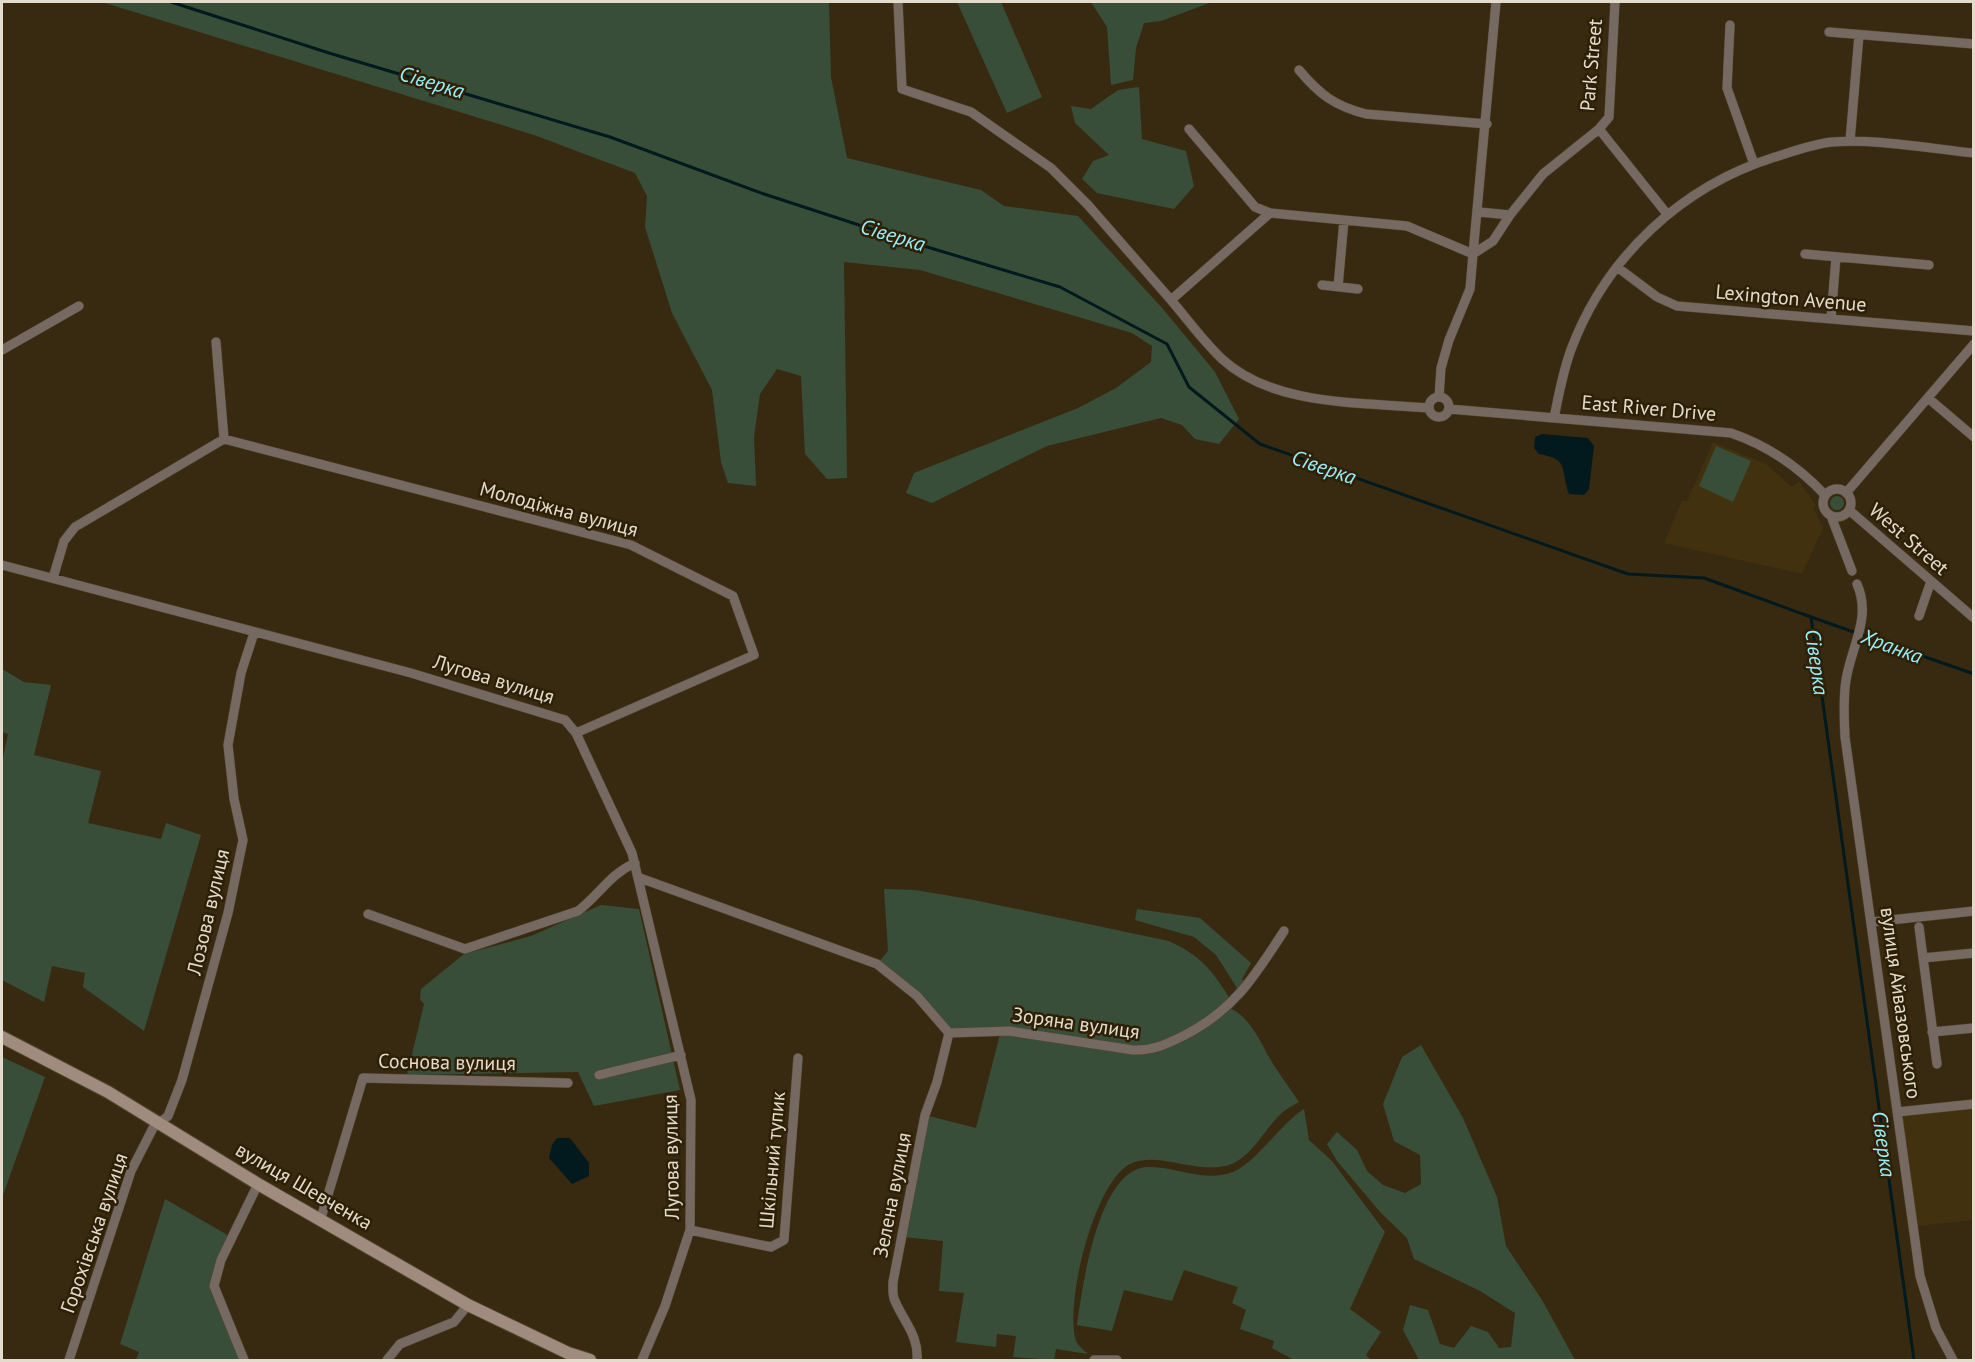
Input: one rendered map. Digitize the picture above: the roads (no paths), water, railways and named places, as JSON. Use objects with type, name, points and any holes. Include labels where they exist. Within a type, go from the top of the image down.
[{"type":"street","points":[[898,2],[902,89],[971,112],[1051,168],[1088,205],[1223,360],[1257,382],[1290,395],[1429,408]]},
{"type":"street","points":[[1439,397],[1441,368],[1449,340],[1470,289],[1487,124],[1496,2]]},
{"type":"street","name":"Park Street","points":[[1615,2],[1609,117],[1599,129],[1667,214]]},
{"type":"street","points":[[1730,25],[1727,88],[1754,164]]},
{"type":"street","points":[[1829,32],[1974,44]]},
{"type":"street","points":[[1850,141],[1859,35]]},
{"type":"street","points":[[1299,70],[1334,104],[1348,110],[1366,114],[1487,124]]},
{"type":"street","points":[[1189,129],[1255,207],[1270,213],[1407,226],[1473,254]]},
{"type":"street","points":[[1473,254],[1493,241],[1510,215],[1543,174],[1599,129]]},
{"type":"street","points":[[1554,418],[1571,347],[1598,294],[1640,240],[1667,214],[1713,183],[1754,164],[1805,147],[1850,141],[1974,153]]},
{"type":"street","points":[[1479,212],[1510,215]]},
{"type":"street","points":[[1171,300],[1270,213]]},
{"type":"street","points":[[1338,287],[1344,220]]},
{"type":"street","points":[[1805,254],[1929,265]]},
{"type":"street","points":[[1832,319],[1836,257]]},
{"type":"street","name":"Lexington Avenue","points":[[1617,267],[1657,297],[1677,306],[1974,331]]},
{"type":"street","points":[[1322,285],[1358,289]]},
{"type":"street","points":[[2,350],[79,306]]},
{"type":"street","points":[[53,578],[64,541],[75,526],[224,439],[216,342]]},
{"type":"street","name":"West Street","points":[[1846,493],[1974,344]]},
{"type":"street","points":[[1439,397],[1448,402],[1449,408],[1447,414],[1438,417],[1432,414],[1429,408],[1430,402],[1439,397]]},
{"type":"street","points":[[1928,398],[1974,437]]},
{"type":"street","name":"Еаst Rіvеr Drive","points":[[1449,408],[1731,433],[1769,448],[1807,475],[1825,495]]},
{"type":"street","name":"Молодіжна вулиця","points":[[224,439],[631,545],[733,596],[754,655],[576,733]]},
{"type":"street","points":[[1831,516],[1841,516],[1849,510],[1851,503],[1846,493],[1833,490],[1825,495],[1824,507],[1831,516],[1852,571]]},
{"type":"street","name":"West Street","points":[[1849,510],[1974,618]]},
{"type":"street","name":"Лугова вулиця","points":[[2,565],[411,673],[565,720],[576,733],[635,862],[640,878],[690,1100],[690,1230],[665,1306],[642,1360]]},
{"type":"street","points":[[1919,616],[1931,581]]},
{"type":"street","name":"вулиця Айвазовського","points":[[1857,584],[1863,605],[1862,619],[1857,646],[1846,678],[1845,737],[1897,1112],[1926,1301],[1953,1360]]},
{"type":"street","name":"Лозова вулиця","points":[[161,1122],[168,1116],[185,1069],[228,913],[243,840],[234,799],[228,745],[239,682],[254,633]]},
{"type":"street","points":[[368,914],[465,950],[578,911],[592,900],[619,870],[635,862]]},
{"type":"street","points":[[640,878],[877,964],[917,996],[949,1033]]},
{"type":"street","points":[[1872,922],[1974,910]]},
{"type":"street","points":[[1919,927],[1937,1064]]},
{"type":"street","name":"Зоряна вулиця","points":[[949,1033],[1009,1031],[1132,1050],[1147,1050],[1165,1046],[1208,1023],[1228,1007],[1284,931]]},
{"type":"street","points":[[1923,958],[1974,953]]},
{"type":"street","points":[[1932,1032],[1974,1028]]},
{"type":"street","name":"Зелена вулиця","points":[[916,1360],[916,1342],[907,1319],[894,1300],[893,1282],[926,1115],[938,1082],[949,1033]]},
{"type":"street","name":"вулиця Шевченка","points":[[2,1036],[161,1122],[258,1184],[321,1218],[468,1305],[568,1353],[590,1360]]},
{"type":"street","points":[[598,1075],[681,1055]]},
{"type":"street","name":"Шкільний тупик","points":[[690,1230],[771,1247],[784,1240],[798,1058]]},
{"type":"street","name":"Соснова вулиця","points":[[321,1218],[363,1078],[568,1083]]},
{"type":"street","points":[[1897,1112],[1974,1104]]},
{"type":"street","name":"Горохівська вулиця","points":[[69,1360],[131,1171],[153,1128],[161,1122]]},
{"type":"street","points":[[244,1360],[214,1286],[220,1260],[258,1184]]},
{"type":"street","points":[[387,1360],[400,1344],[454,1322],[468,1305]]},
{"type":"street","points":[[1094,1360],[1116,1360]]},
{"type":"water","points":[[1542,434],[1588,438],[1594,446],[1589,489],[1584,495],[1569,494],[1560,462],[1539,454],[1534,448],[1535,437]]},
{"type":"water","points":[[557,1138],[570,1138],[589,1163],[589,1176],[572,1184],[549,1158],[552,1145]]},
{"type":"waterway","name":"Сіверка","points":[[171,2],[329,53],[610,137],[764,194],[1060,287],[1167,344],[1189,387],[1260,444],[1628,574],[1704,578],[1811,617],[1914,1360]]},
{"type":"waterway","name":"Хранка","points":[[1811,617],[1974,674]]}]
